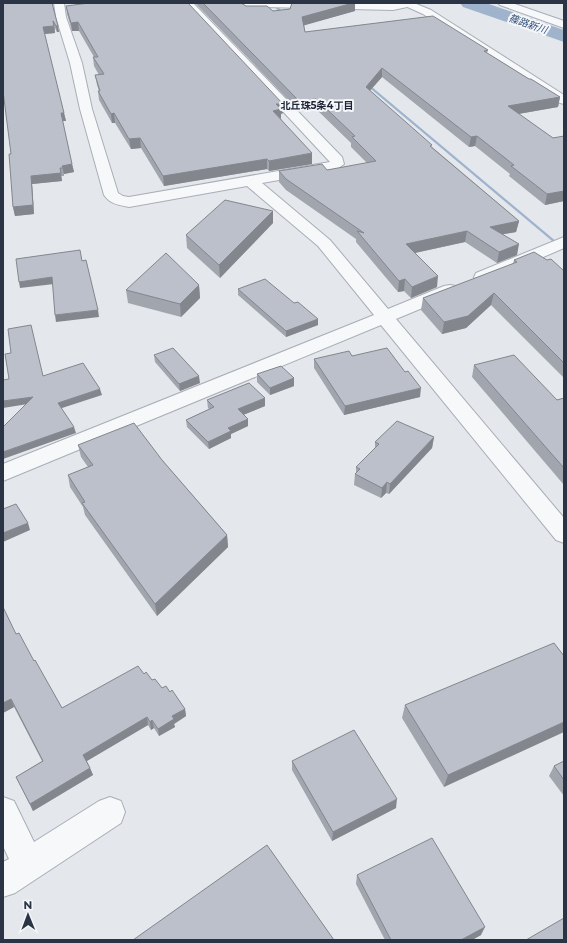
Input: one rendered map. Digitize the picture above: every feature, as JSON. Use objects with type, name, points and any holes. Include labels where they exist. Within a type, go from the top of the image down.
[{"type":"street","points":[[59,3],[61,17],[76,63],[86,108],[111,195],[118,200],[130,202],[331,168],[337,164],[337,160],[187,3]]},
{"type":"street","points":[[216,3],[393,7],[407,3],[427,12],[564,100]]},
{"type":"street","points":[[504,3],[564,25]]},
{"type":"street","points":[[251,182],[324,243],[564,534]]},
{"type":"street","points":[[3,473],[385,317],[556,245]]},
{"type":"street","points":[[3,812],[16,872],[110,812]]},
{"type":"building","points":[[3,3],[52,3],[58,26],[56,26],[53,21],[54,26],[43,27],[64,113],[61,113],[72,164],[62,166],[63,168],[60,168],[61,173],[31,176],[33,205],[13,207],[9,154],[11,154],[3,91]]},
{"type":"building","points":[[89,3],[188,3],[283,104],[276,104],[281,109],[273,111],[312,153],[269,161],[267,159],[163,176],[140,138],[129,139],[114,113],[111,114],[98,91],[100,91],[95,75],[104,74],[93,57],[98,57],[78,22],[71,23],[66,6]]},
{"type":"building","points":[[203,3],[241,3],[246,6],[267,6],[273,11],[290,9],[292,3],[353,3],[302,17],[305,32],[433,16],[488,50],[484,51],[560,97],[508,106],[553,138],[564,136],[564,191],[547,194],[511,166],[514,165],[477,136],[471,137],[382,68],[366,87],[432,145],[430,146],[519,221],[490,227],[519,244],[499,252],[467,231],[406,244],[438,276],[412,287],[405,279],[399,281],[357,231],[364,233],[286,179],[279,171],[322,164],[327,170],[376,161],[352,137],[355,136],[316,99],[299,101]]},
{"type":"building","points":[[225,200],[273,211],[219,265],[186,235]]},
{"type":"building","points":[[80,250],[82,261],[86,260],[98,310],[55,315],[52,277],[19,282],[16,259]]},
{"type":"building","points":[[534,252],[547,260],[551,259],[564,271],[564,363],[494,293],[468,316],[444,322],[423,298],[517,262],[514,260]]},
{"type":"building","points":[[166,253],[199,285],[180,304],[126,290]]},
{"type":"building","points":[[265,279],[294,303],[298,302],[318,319],[286,331],[238,289]]},
{"type":"building","points":[[31,325],[43,376],[83,363],[100,389],[58,403],[74,427],[3,452],[3,427],[33,397],[3,401],[3,380],[9,379],[5,354],[11,353],[8,329]]},
{"type":"building","points":[[173,348],[199,376],[179,384],[154,355]]},
{"type":"building","points":[[387,348],[405,372],[408,371],[421,388],[345,406],[314,359],[349,351],[352,356]]},
{"type":"building","points":[[514,355],[557,400],[564,398],[564,468],[474,365]]},
{"type":"building","points":[[281,366],[294,378],[270,388],[257,374]]},
{"type":"building","points":[[249,383],[265,398],[238,409],[248,419],[228,428],[231,431],[208,442],[186,420],[214,407],[207,400]]},
{"type":"building","points":[[397,421],[434,437],[390,484],[387,482],[382,488],[355,474],[360,469],[356,467],[379,444],[375,442]]},
{"type":"building","points":[[134,423],[162,460],[227,535],[155,604],[82,503],[85,502],[68,475],[93,465],[78,445]]},
{"type":"building","points":[[16,504],[28,523],[3,533],[3,509]]},
{"type":"building","points":[[3,607],[16,634],[19,633],[62,708],[138,666],[144,674],[146,672],[152,680],[155,679],[162,688],[166,686],[170,692],[172,690],[185,709],[172,716],[174,719],[158,729],[152,720],[150,722],[147,717],[83,755],[90,768],[30,804],[16,777],[43,761],[11,699],[3,703]]},
{"type":"building","points":[[554,643],[564,656],[564,722],[448,775],[405,705]]},
{"type":"building","points":[[354,730],[397,799],[333,832],[292,761]]},
{"type":"building","points":[[564,761],[564,780],[554,766]]},
{"type":"building","points":[[432,838],[485,927],[461,940],[391,940],[357,875]]},
{"type":"building","points":[[267,845],[334,940],[133,940]]},
{"type":"building","points":[[564,918],[564,940],[526,940]]},
{"type":"waterway","points":[[271,3],[284,14]]},
{"type":"waterway","name":"篠路新川","points":[[469,3],[564,36]]},
{"type":"waterway","points":[[366,83],[564,250]]},
{"type":"district","name":"北丘珠5条4丁目","points":[[317,105]]}]
